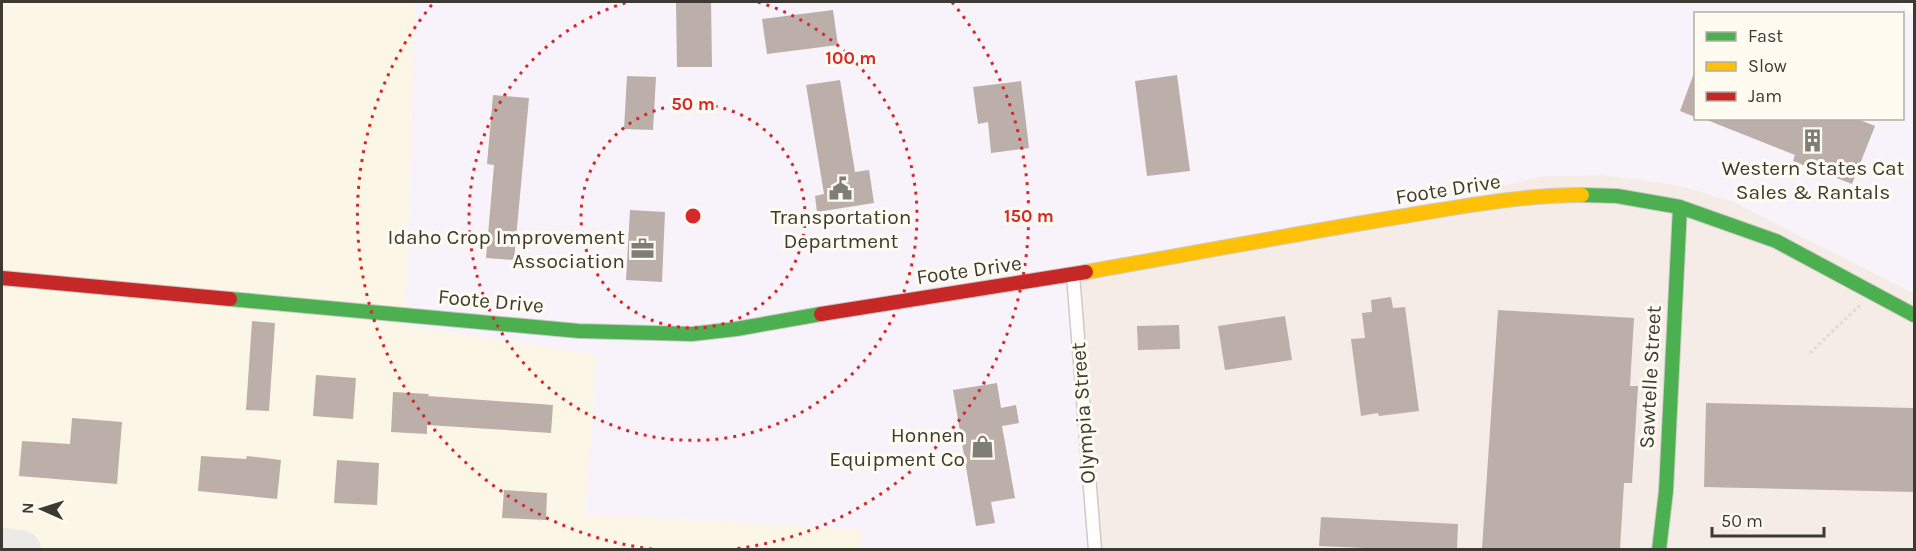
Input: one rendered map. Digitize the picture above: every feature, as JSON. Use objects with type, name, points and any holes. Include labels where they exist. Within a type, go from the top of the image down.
[{"type":"street","name":"Foote Drive","points":[[2,278],[579,331],[692,334],[747,328],[886,303],[1073,275],[1294,234],[1447,209],[1547,195],[1617,196],[1680,207],[1776,241],[1914,315]]},
{"type":"street","name":"Sawtelle Street","points":[[1659,549],[1666,491],[1680,207]]},
{"type":"street","name":"Olympia Street","points":[[1073,275],[1095,549]]},
{"type":"path","points":[[1810,353],[1860,305]]},
{"type":"shaded area","points":[[2,2],[415,2],[405,326],[597,355],[585,514],[861,530],[860,549],[2,549]]},
{"type":"shaded area","points":[[415,2],[1899,2],[1914,18],[1914,292],[1732,201],[1678,185],[1604,175],[1543,176],[1495,188],[1491,203],[1074,275],[1095,549],[860,549],[861,530],[585,514],[596,355],[405,326]]},
{"type":"shaded area","points":[[1604,175],[1678,185],[1732,201],[1914,293],[1914,549],[1095,549],[1073,275],[1543,176]]},
{"type":"building","points":[[676,2],[711,2],[712,67],[677,67]]},
{"type":"building","points":[[833,10],[838,45],[767,54],[762,19]]},
{"type":"building","name":"Western States Cat Sales & Rantals","points":[[1694,73],[1694,117],[1680,111]]},
{"type":"building","points":[[1177,75],[1190,171],[1147,176],[1135,81]]},
{"type":"building","points":[[627,76],[656,77],[653,130],[624,129]]},
{"type":"building","points":[[840,80],[855,172],[869,170],[874,203],[817,212],[815,196],[824,194],[806,85]]},
{"type":"building","points":[[1021,81],[1029,148],[991,153],[988,122],[978,124],[973,87]]},
{"type":"building","points":[[493,95],[529,98],[514,260],[486,258],[494,165],[487,164]]},
{"type":"building","name":"Western States Cat Sales & Rantals","points":[[1707,120],[1860,120],[1875,126],[1852,184],[1793,161],[1795,155]]},
{"type":"building","points":[[630,210],[665,212],[662,282],[626,280]]},
{"type":"building","points":[[1391,297],[1393,308],[1405,307],[1419,411],[1361,416],[1351,339],[1365,338],[1362,313],[1372,312],[1371,300]]},
{"type":"building","points":[[1498,310],[1634,318],[1630,386],[1638,386],[1632,483],[1624,483],[1620,549],[1482,549]]},
{"type":"building","points":[[1285,316],[1292,360],[1225,370],[1218,326]]},
{"type":"building","points":[[252,321],[275,323],[269,411],[246,410]]},
{"type":"building","points":[[1179,325],[1180,349],[1138,350],[1137,326]]},
{"type":"building","points":[[316,375],[356,378],[353,419],[313,416]]},
{"type":"building","points":[[997,383],[1001,408],[1016,405],[1019,423],[1002,426],[1015,498],[991,502],[995,523],[976,526],[953,390]]},
{"type":"building","points":[[393,392],[553,405],[551,433],[427,425],[427,434],[391,432]]},
{"type":"building","points":[[1706,403],[1914,408],[1914,492],[1704,487]]},
{"type":"building","points":[[72,418],[122,422],[117,484],[19,476],[22,441],[70,444]]},
{"type":"building","points":[[201,456],[246,459],[247,456],[281,460],[277,499],[198,491]]},
{"type":"building","points":[[337,460],[379,463],[377,505],[334,503]]},
{"type":"building","points":[[504,490],[547,493],[546,520],[502,518]]},
{"type":"building","points":[[1321,517],[1458,524],[1457,549],[1319,546]]},
{"type":"taxiway","points":[[2,548],[21,550]]},
{"type":"traffic: fast","points":[[1582,195],[1617,196],[1680,207],[1776,241],[1914,315]]},
{"type":"traffic: fast","points":[[1659,550],[1666,491],[1680,207]]},
{"type":"traffic: fast","points":[[230,299],[579,331],[692,334],[736,329],[821,314]]},
{"type":"traffic: slow","points":[[1086,272],[1463,206],[1534,197],[1582,195]]},
{"type":"traffic: jam","points":[[821,314],[1086,272]]},
{"type":"traffic: jam","points":[[2,278],[230,299]]},
{"type":"place","name":"Western States Cat Sales & Rantals","points":[[1813,140]]},
{"type":"place","name":"Transportation Department","points":[[841,189]]},
{"type":"place","name":"Idaho Crop Improvement Association","points":[[643,249]]},
{"type":"place","name":"Honnen Equipment Co","points":[[983,447]]}]
